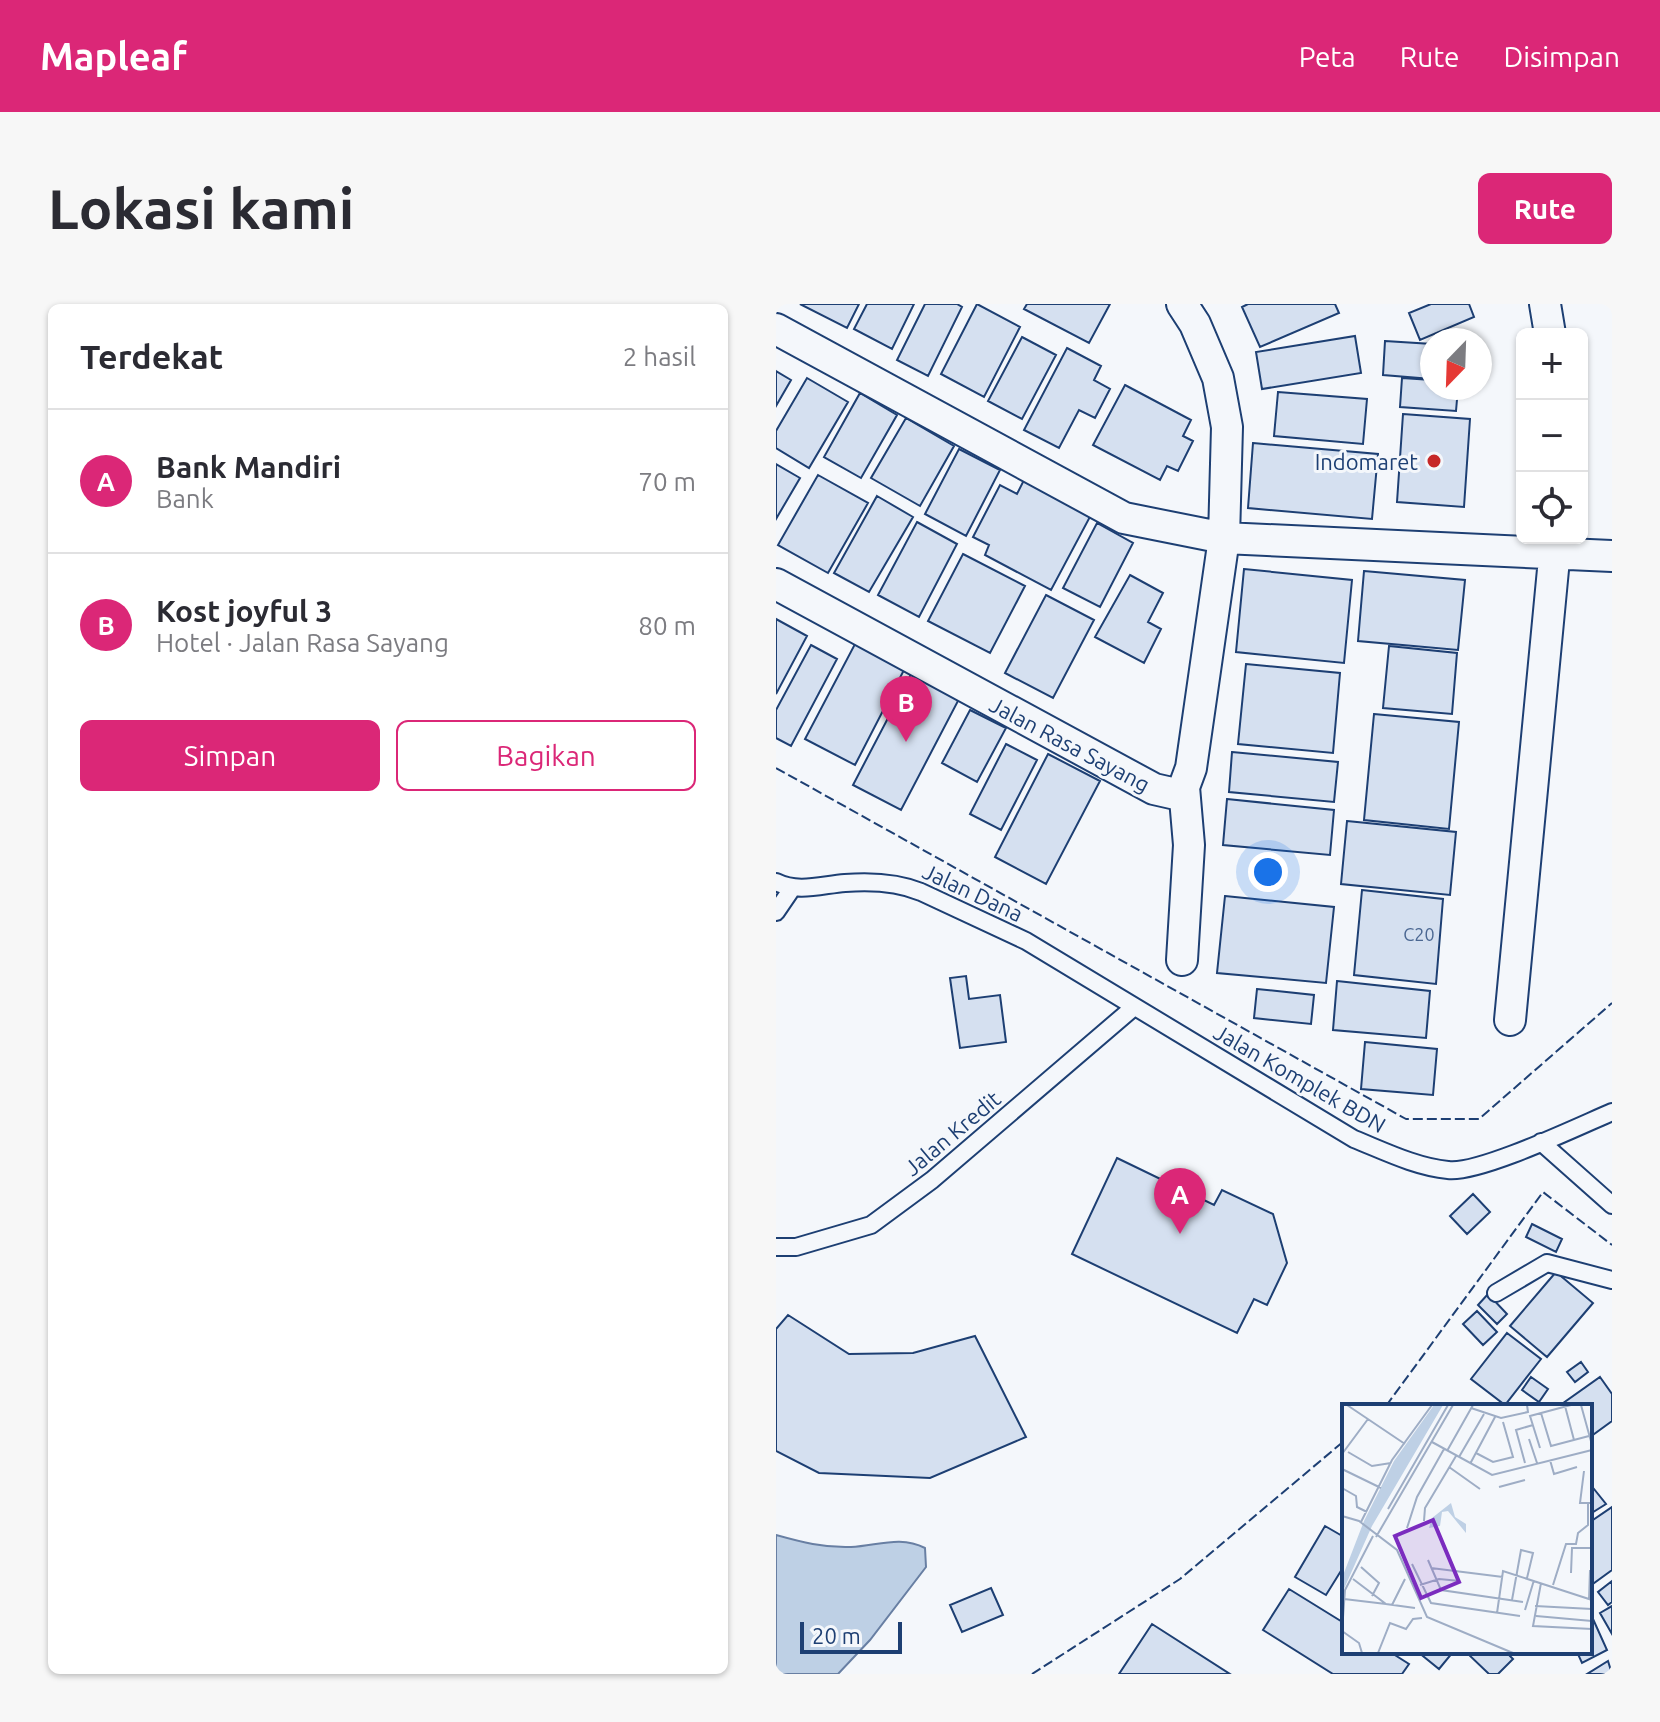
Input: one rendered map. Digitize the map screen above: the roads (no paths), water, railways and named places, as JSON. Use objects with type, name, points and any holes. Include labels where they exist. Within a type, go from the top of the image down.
[{"type":"street","name":"Jalan Rasa Sayang","points":[[776,584],[1161,793],[1176,794],[1184,787],[1191,768],[1224,538],[1227,427],[1218,378],[1195,324],[1182,304]]},
{"type":"street","points":[[1545,304],[1549,328]]},
{"type":"street","points":[[776,329],[1124,518],[1224,538],[1557,545],[1612,556]]},
{"type":"street","points":[[1510,1020],[1557,545]]},
{"type":"street","points":[[1182,960],[1189,845],[1184,787]]},
{"type":"lane","name":"Jalan Dana","points":[[783,886],[849,883],[905,885],[1026,941],[1134,1007]]},
{"type":"lane","points":[[776,912],[783,886]]},
{"type":"lane","name":"Jalan Komplek BDN","points":[[1134,1007],[1354,1139],[1408,1160],[1451,1171],[1485,1163],[1612,1112]]},
{"type":"lane","name":"Jalan Kredit","points":[[776,1247],[796,1247],[871,1225],[932,1180],[1134,1007]]},
{"type":"lane","points":[[1541,1142],[1612,1205]]},
{"type":"lane","points":[[1496,1293],[1547,1263],[1612,1280]]},
{"type":"water","points":[[776,1535],[831,1547],[907,1542],[925,1548],[926,1567],[870,1640],[838,1674],[776,1674]]},
{"type":"place","name":"Indomaret","points":[[1434,461]]},
{"type":"place","name":"Kost joyful 3","points":[[906,742]]},
{"type":"place","name":"Bank Mandiri","points":[[1180,1234]]}]
